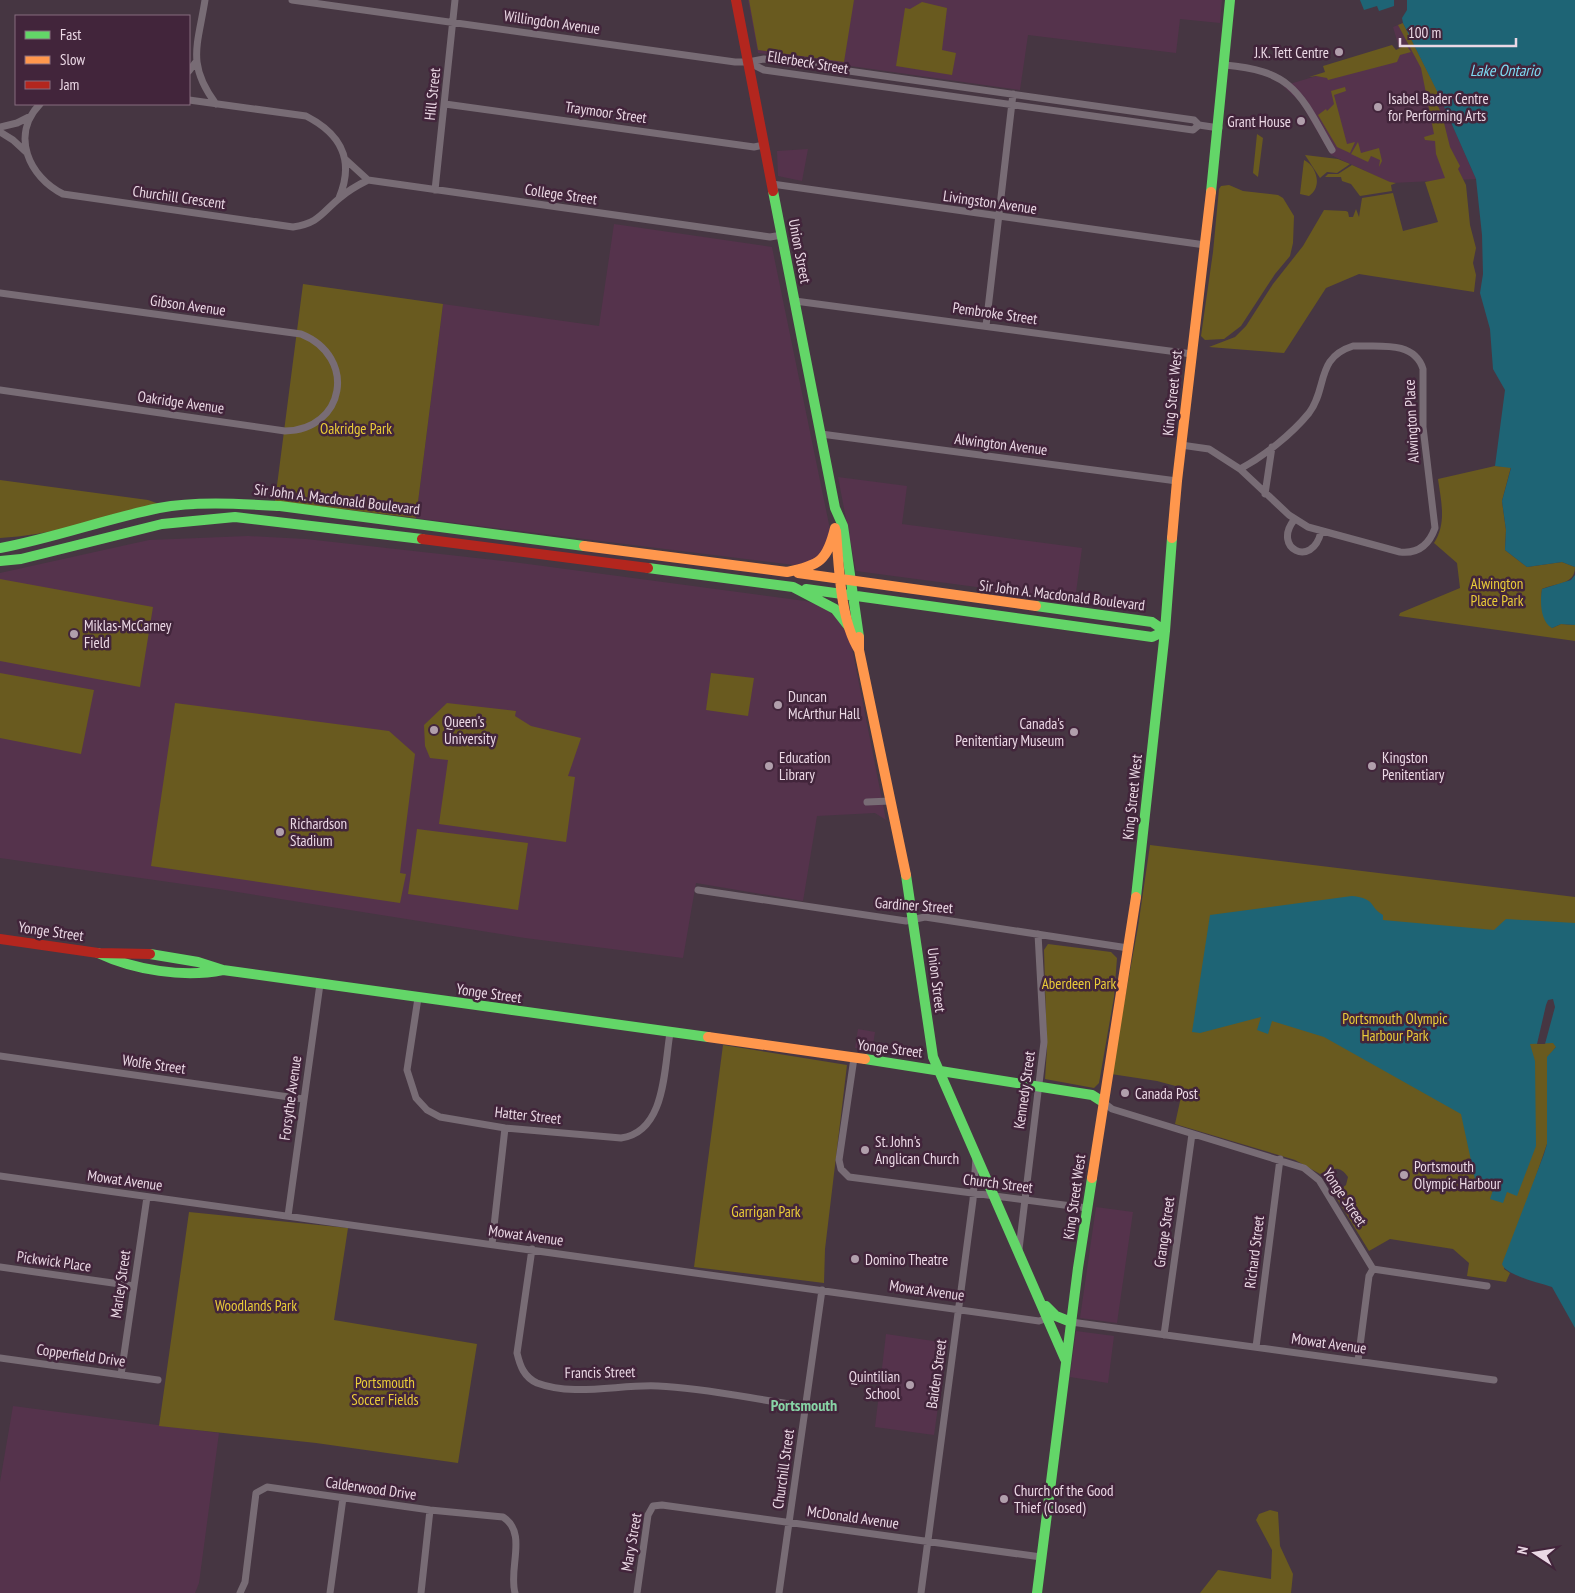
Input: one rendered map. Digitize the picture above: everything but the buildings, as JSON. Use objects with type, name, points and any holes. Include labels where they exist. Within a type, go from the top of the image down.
[{"type":"main road","name":"Union Street","points":[[736,0],[836,508],[843,526],[846,580]]},
{"type":"main road","name":"King Street West","points":[[1037,1593],[1071,1322],[1103,1102],[1128,948],[1144,828],[1165,631],[1177,481],[1219,128],[1230,0]]},
{"type":"main road","name":"Sir John A. Macdonald Boulevard","points":[[0,548],[34,542],[160,508],[234,502],[280,506],[673,557],[1152,622],[1165,631]]},
{"type":"main road","name":"Union Street","points":[[836,508],[835,528],[860,642],[859,650],[914,919],[930,1043],[938,1069],[976,1158],[1019,1250],[1066,1359]]},
{"type":"main road","name":"Sir John A. Macdonald Boulevard","points":[[0,561],[21,559],[162,524],[235,517],[280,521],[793,587],[1152,637],[1165,631]]},
{"type":"main road","points":[[787,572],[812,567],[826,558],[830,554],[835,528]]},
{"type":"main road","points":[[793,587],[835,608],[849,627]]},
{"type":"main road","name":"Union Street","points":[[849,595],[849,627],[853,645],[859,650]]},
{"type":"main road","name":"Yonge Street","points":[[0,939],[98,953],[110,950],[144,954],[209,964],[223,970],[938,1069],[1092,1094],[1103,1102]]},
{"type":"main road","name":"Union Street","points":[[1039,1297],[1056,1316],[1071,1322]]},
{"type":"street","points":[[205,0],[195,63],[202,84],[216,104]]},
{"type":"street","name":"Willingdon Avenue","points":[[292,0],[748,62]]},
{"type":"street","name":"Hill Street","points":[[436,190],[455,0]]},
{"type":"street","name":"Ellerbeck Street","points":[[748,62],[764,59],[1194,120],[1199,125],[1219,128]]},
{"type":"street","name":"Ellerbeck Street","points":[[748,62],[764,70],[1193,130],[1199,125]]},
{"type":"street","points":[[190,70],[195,63]]},
{"type":"street","points":[[1225,65],[1260,69],[1278,76],[1303,100],[1332,150]]},
{"type":"street","points":[[986,326],[1012,94]]},
{"type":"street","points":[[190,100],[306,116],[322,125],[335,138],[345,159],[368,180]]},
{"type":"street","name":"Traymoor Street","points":[[445,104],[744,145],[764,145]]},
{"type":"street","points":[[0,127],[17,123],[31,116],[39,105]]},
{"type":"street","name":"Churchill Crescent","points":[[26,152],[26,133],[31,116]]},
{"type":"street","name":"Churchill Crescent","points":[[0,132],[13,140],[26,152],[42,180],[57,191],[73,196],[293,227],[308,225],[322,217],[339,198],[368,180]]},
{"type":"street","name":"Churchill Crescent","points":[[339,198],[346,177],[345,159]]},
{"type":"street","name":"College Street","points":[[368,180],[770,237],[782,235]]},
{"type":"street","name":"Livingston Avenue","points":[[772,184],[1205,245]]},
{"type":"street","name":"Gibson Avenue","points":[[0,293],[301,334],[316,341],[330,354],[336,364],[337,388]]},
{"type":"street","name":"Pembroke Street","points":[[795,301],[1192,354]]},
{"type":"street","name":"Alwington Place","points":[[1181,444],[1209,449],[1240,469],[1294,520],[1321,532],[1408,553],[1422,548],[1432,536],[1434,520],[1423,427],[1423,377],[1420,361],[1407,349],[1398,347],[1353,346],[1341,350],[1331,358],[1326,367],[1309,413],[1272,448],[1240,469]]},
{"type":"street","name":"Oakridge Avenue","points":[[0,390],[292,431],[312,425],[329,411],[337,388]]},
{"type":"street","name":"Alwington Avenue","points":[[821,434],[1177,481]]},
{"type":"street","points":[[1265,494],[1272,448]]},
{"type":"street","points":[[1294,520],[1287,534],[1288,543],[1294,550],[1303,552],[1311,550],[1317,544],[1321,532]]},
{"type":"street","points":[[867,802],[890,801]]},
{"type":"street","name":"Gardiner Street","points":[[698,890],[886,918],[906,920],[925,917],[1128,948]]},
{"type":"street","name":"Kennedy Street","points":[[1019,1250],[1023,1199],[1044,1042],[1038,934]]},
{"type":"street","name":"Forsythe Avenue","points":[[288,1216],[320,984]]},
{"type":"street","name":"Hatter Street","points":[[418,998],[407,1070],[416,1098],[427,1110],[440,1117],[505,1128],[621,1138],[642,1131],[656,1112],[670,1033]]},
{"type":"street","name":"Wolfe Street","points":[[0,1056],[304,1099]]},
{"type":"street","name":"Church Street","points":[[854,1058],[839,1160],[840,1169],[849,1177],[1087,1208]]},
{"type":"street","name":"Yonge Street","points":[[1103,1102],[1112,1109],[1280,1159],[1304,1168],[1319,1180],[1372,1269]]},
{"type":"street","points":[[492,1244],[505,1128]]},
{"type":"street","name":"Grange Street","points":[[1164,1335],[1192,1134]]},
{"type":"street","name":"Baiden Street","points":[[920,1593],[974,1194],[976,1158]]},
{"type":"street","name":"Richard Street","points":[[1256,1347],[1280,1159]]},
{"type":"street","name":"Mowat Avenue","points":[[0,1176],[958,1308],[1039,1321],[1048,1318]]},
{"type":"street","name":"Marley Street","points":[[121,1375],[147,1197]]},
{"type":"street","name":"Francis Street","points":[[532,1250],[517,1353],[520,1366],[527,1377],[537,1383],[577,1389],[660,1386],[805,1406]]},
{"type":"street","name":"Pickwick Place","points":[[0,1267],[134,1286]]},
{"type":"street","points":[[1358,1361],[1369,1276],[1372,1269],[1487,1286]]},
{"type":"street","name":"Churchill Street","points":[[779,1593],[822,1290]]},
{"type":"street","name":"Mowat Avenue","points":[[1071,1322],[1494,1380]]},
{"type":"street","name":"Copperfield Drive","points":[[0,1358],[158,1380]]},
{"type":"street","name":"Calderwood Drive","points":[[240,1593],[245,1582],[256,1494],[267,1487],[430,1510],[503,1517],[511,1522],[516,1534],[512,1582],[515,1593]]},
{"type":"street","points":[[330,1593],[343,1498]]},
{"type":"street","name":"McDonald Avenue","points":[[662,1505],[1041,1557]]},
{"type":"street","name":"Mary Street","points":[[637,1593],[648,1515],[653,1506],[662,1505]]},
{"type":"street","points":[[421,1593],[430,1510]]},
{"type":"shaded area","points":[[748,0],[1222,0],[1220,23],[1180,19],[1176,53],[1028,35],[1020,90],[758,53]]},
{"type":"shaded area","points":[[1403,23],[1438,93],[1476,179],[1391,183],[1331,155],[1300,102],[1283,86],[1400,51],[1393,27]]},
{"type":"shaded area","points":[[808,149],[802,181],[778,176],[777,151]]},
{"type":"shaded area","points":[[614,224],[772,247],[831,534],[818,560],[794,565],[416,518],[443,304],[599,326]]},
{"type":"shaded area","points":[[838,477],[907,486],[902,524],[1082,548],[1075,600],[856,571]]},
{"type":"shaded area","name":"Queen's University","points":[[248,536],[306,539],[513,562],[805,601],[827,607],[840,617],[852,648],[886,820],[875,813],[817,816],[803,901],[696,883],[683,958],[525,938],[225,890],[0,858],[0,573],[149,540]]},
{"type":"shaded area","points":[[858,1029],[875,1032],[872,1051],[855,1048]]},
{"type":"shaded area","points":[[1096,1207],[1133,1212],[1117,1323],[1080,1318]]},
{"type":"shaded area","points":[[1076,1331],[1114,1336],[1108,1383],[1070,1377]]},
{"type":"shaded area","name":"Quintilian School","points":[[886,1334],[947,1343],[934,1435],[875,1427]]},
{"type":"shaded area","points":[[13,1406],[219,1433],[199,1583],[195,1593],[0,1593],[0,1482]]},
{"type":"green space","points":[[749,0],[854,0],[844,62],[758,50]]},
{"type":"green space","points":[[922,2],[947,8],[942,50],[956,53],[952,75],[896,66],[905,8],[910,9]]},
{"type":"green space","points":[[1403,23],[1438,92],[1437,104],[1442,115],[1450,147],[1460,166],[1458,169],[1466,185],[1470,225],[1476,248],[1473,263],[1476,275],[1474,292],[1359,274],[1326,288],[1284,353],[1209,347],[1235,337],[1246,326],[1273,284],[1303,246],[1324,210],[1346,211],[1349,217],[1353,217],[1356,209],[1359,217],[1362,198],[1393,193],[1403,231],[1438,222],[1425,182],[1445,178],[1436,154],[1435,141],[1425,140],[1424,137],[1434,134],[1421,68],[1398,25]]},
{"type":"green space","points":[[1392,45],[1396,50],[1406,45],[1411,52],[1400,55],[1397,62],[1328,80],[1327,78],[1316,76],[1309,77],[1325,72],[1323,66]]},
{"type":"green space","points":[[1345,87],[1346,91],[1334,95],[1347,144],[1355,142],[1350,153],[1337,147],[1318,115],[1326,109],[1327,111],[1334,104],[1331,91]]},
{"type":"green space","points":[[1257,134],[1263,138],[1258,177],[1253,173]]},
{"type":"green space","points":[[1358,142],[1361,153],[1379,148],[1382,161],[1379,167],[1380,160],[1371,156],[1368,162],[1351,154]]},
{"type":"green space","points":[[1305,155],[1338,159],[1350,164],[1337,173],[1327,172],[1320,178]]},
{"type":"green space","points":[[1304,160],[1313,167],[1317,178],[1316,188],[1309,196],[1300,194]]},
{"type":"green space","points":[[1352,165],[1396,183],[1391,185],[1392,191],[1360,196],[1351,184],[1342,181],[1341,177],[1325,177],[1328,174],[1338,174]]},
{"type":"green space","points":[[1229,185],[1243,191],[1278,195],[1283,198],[1294,216],[1293,243],[1290,256],[1275,274],[1241,326],[1224,339],[1205,340],[1201,336],[1213,252],[1219,189],[1221,186]]},
{"type":"green space","name":"Oakridge Park","points":[[303,284],[443,304],[416,518],[275,501]]},
{"type":"green space","name":"Alwington Place Park","points":[[1495,466],[1511,467],[1502,501],[1506,530],[1505,550],[1527,567],[1562,562],[1575,567],[1572,577],[1568,580],[1542,589],[1542,600],[1552,628],[1561,624],[1575,625],[1575,641],[1399,616],[1400,613],[1460,588],[1457,563],[1434,543],[1441,528],[1442,520],[1438,479]]},
{"type":"green space","points":[[0,480],[148,500],[159,504],[60,530],[0,538]]},
{"type":"green space","name":"Miklas-McCarney Field","points":[[0,579],[153,607],[140,687],[0,661]]},
{"type":"green space","points":[[0,673],[94,690],[81,754],[0,738]]},
{"type":"green space","points":[[711,673],[754,678],[748,716],[706,710]]},
{"type":"green space","name":"Richardson Stadium","points":[[175,703],[389,731],[415,754],[400,873],[406,874],[400,903],[151,866]]},
{"type":"green space","points":[[447,703],[516,711],[515,716],[531,726],[581,738],[568,776],[575,777],[566,842],[439,824],[448,760],[430,758],[425,746],[424,725]]},
{"type":"green space","points":[[417,829],[528,843],[518,910],[408,894]]},
{"type":"green space","name":"Portsmouth Olympic Harbour Park","points":[[1150,845],[1575,897],[1575,983],[1556,1047],[1547,1058],[1547,1144],[1504,1269],[1510,1273],[1506,1282],[1467,1276],[1469,1263],[1453,1249],[1390,1239],[1369,1251],[1334,1194],[1346,1185],[1348,1177],[1345,1173],[1339,1169],[1332,1169],[1320,1174],[1295,1160],[1175,1124],[1183,1088],[1157,1081],[1111,1074],[1138,927]]},
{"type":"green space","name":"Aberdeen Park","points":[[1048,944],[1111,952],[1117,958],[1114,997],[1099,1083],[1094,1088],[1045,1079],[1047,1049],[1044,950]]},
{"type":"green space","name":"Garrigan Park","points":[[723,1045],[847,1065],[825,1249],[824,1283],[694,1267]]},
{"type":"green space","name":"Woodlands Park","points":[[189,1212],[348,1228],[334,1320],[477,1344],[458,1463],[316,1443],[159,1426]]},
{"type":"green space","points":[[1270,1510],[1278,1512],[1280,1546],[1293,1574],[1291,1593],[1200,1593],[1218,1570],[1271,1579],[1272,1550],[1256,1520],[1259,1514]]},
{"type":"water","points":[[1360,0],[1394,0],[1394,6],[1379,11],[1377,6],[1364,10]]},
{"type":"water","name":"Lake Ontario","points":[[1407,0],[1575,0],[1575,567],[1562,562],[1527,567],[1505,550],[1506,530],[1502,501],[1511,468],[1495,466],[1505,390],[1493,369],[1490,329],[1480,293],[1483,274],[1482,235],[1476,179],[1438,93],[1403,23],[1402,18],[1407,10]]},
{"type":"water","points":[[1575,575],[1575,625],[1561,624],[1552,628],[1543,616],[1541,605],[1542,589],[1571,580]]},
{"type":"water","points":[[1352,896],[1369,901],[1383,915],[1383,920],[1494,930],[1506,919],[1575,923],[1575,1328],[1552,1287],[1509,1272],[1502,1264],[1547,1144],[1547,1057],[1556,1047],[1553,1043],[1530,1044],[1535,1061],[1536,1146],[1517,1196],[1507,1192],[1503,1203],[1490,1199],[1494,1187],[1475,1179],[1461,1114],[1324,1037],[1272,1021],[1268,1034],[1257,1030],[1261,1017],[1200,1033],[1192,1032],[1210,915]]},
{"type":"pier","points":[[1553,999],[1555,1007],[1545,1044],[1537,1044],[1546,1005],[1548,1000]]},
{"type":"traffic: fast","points":[[1211,192],[1230,0]]},
{"type":"traffic: fast","points":[[773,191],[835,508],[843,526],[859,637]]},
{"type":"traffic: fast","points":[[0,548],[119,517],[188,504],[280,506],[584,546]]},
{"type":"traffic: fast","points":[[0,561],[21,559],[162,524],[235,517],[422,539]]},
{"type":"traffic: fast","points":[[1136,897],[1165,631],[1172,538]]},
{"type":"traffic: fast","points":[[648,568],[793,587],[835,609],[849,627]]},
{"type":"traffic: fast","points":[[806,589],[1152,637],[1165,631]]},
{"type":"traffic: fast","points":[[1036,606],[1152,622],[1165,631]]},
{"type":"traffic: fast","points":[[906,875],[933,1057],[1065,1359]]},
{"type":"traffic: fast","points":[[98,953],[127,964],[159,971],[192,973],[223,970]]},
{"type":"traffic: fast","points":[[150,954],[198,962],[223,970],[708,1037]]},
{"type":"traffic: fast","points":[[865,1059],[1092,1095],[1103,1102]]},
{"type":"traffic: fast","points":[[1037,1593],[1078,1268],[1092,1178]]},
{"type":"traffic: fast","points":[[1046,1306],[1056,1316],[1071,1322]]},
{"type":"traffic: slow","points":[[1172,538],[1211,192]]},
{"type":"traffic: slow","points":[[584,546],[787,572],[807,567],[820,560],[829,548],[835,528]]},
{"type":"traffic: slow","points":[[836,531],[844,608],[848,624],[859,650]]},
{"type":"traffic: slow","points":[[798,573],[1036,606]]},
{"type":"traffic: slow","points":[[859,637],[859,650],[906,875]]},
{"type":"traffic: slow","points":[[1092,1178],[1136,897]]},
{"type":"traffic: slow","points":[[708,1037],[865,1059]]},
{"type":"traffic: jam","points":[[736,0],[773,191]]},
{"type":"traffic: jam","points":[[422,539],[648,568]]},
{"type":"traffic: jam","points":[[0,939],[98,953],[150,954]]},
{"type":"place","name":"J.K. Tett Centre","points":[[1339,52]]},
{"type":"place","name":"Isabel Bader Centre for Performing Arts","points":[[1378,107]]},
{"type":"place","name":"Grant House","points":[[1301,121]]},
{"type":"place","name":"Miklas-McCarney Field","points":[[74,634]]},
{"type":"place","name":"Duncan McArthur Hall","points":[[778,705]]},
{"type":"place","name":"Queen's University","points":[[434,730]]},
{"type":"place","name":"Canada's Penitentiary Museum","points":[[1074,732]]},
{"type":"place","name":"Education Library","points":[[769,766]]},
{"type":"place","name":"Kingston Penitentiary","points":[[1372,766]]},
{"type":"place","name":"Richardson Stadium","points":[[280,832]]},
{"type":"place","name":"Canada Post","points":[[1125,1093]]},
{"type":"place","name":"St. John's Anglican Church","points":[[865,1150]]},
{"type":"place","name":"Portsmouth Olympic Harbour","points":[[1404,1175]]},
{"type":"place","name":"Domino Theatre","points":[[855,1259]]},
{"type":"place","name":"Quintilian School","points":[[910,1385]]},
{"type":"place","name":"Church of the Good Thief (Closed)","points":[[1004,1499]]},
{"type":"district","name":"Portsmouth","points":[[804,1405]]},
{"type":"park label","name":"Portsmouth Soccer Fields","points":[[385,1390]]}]
